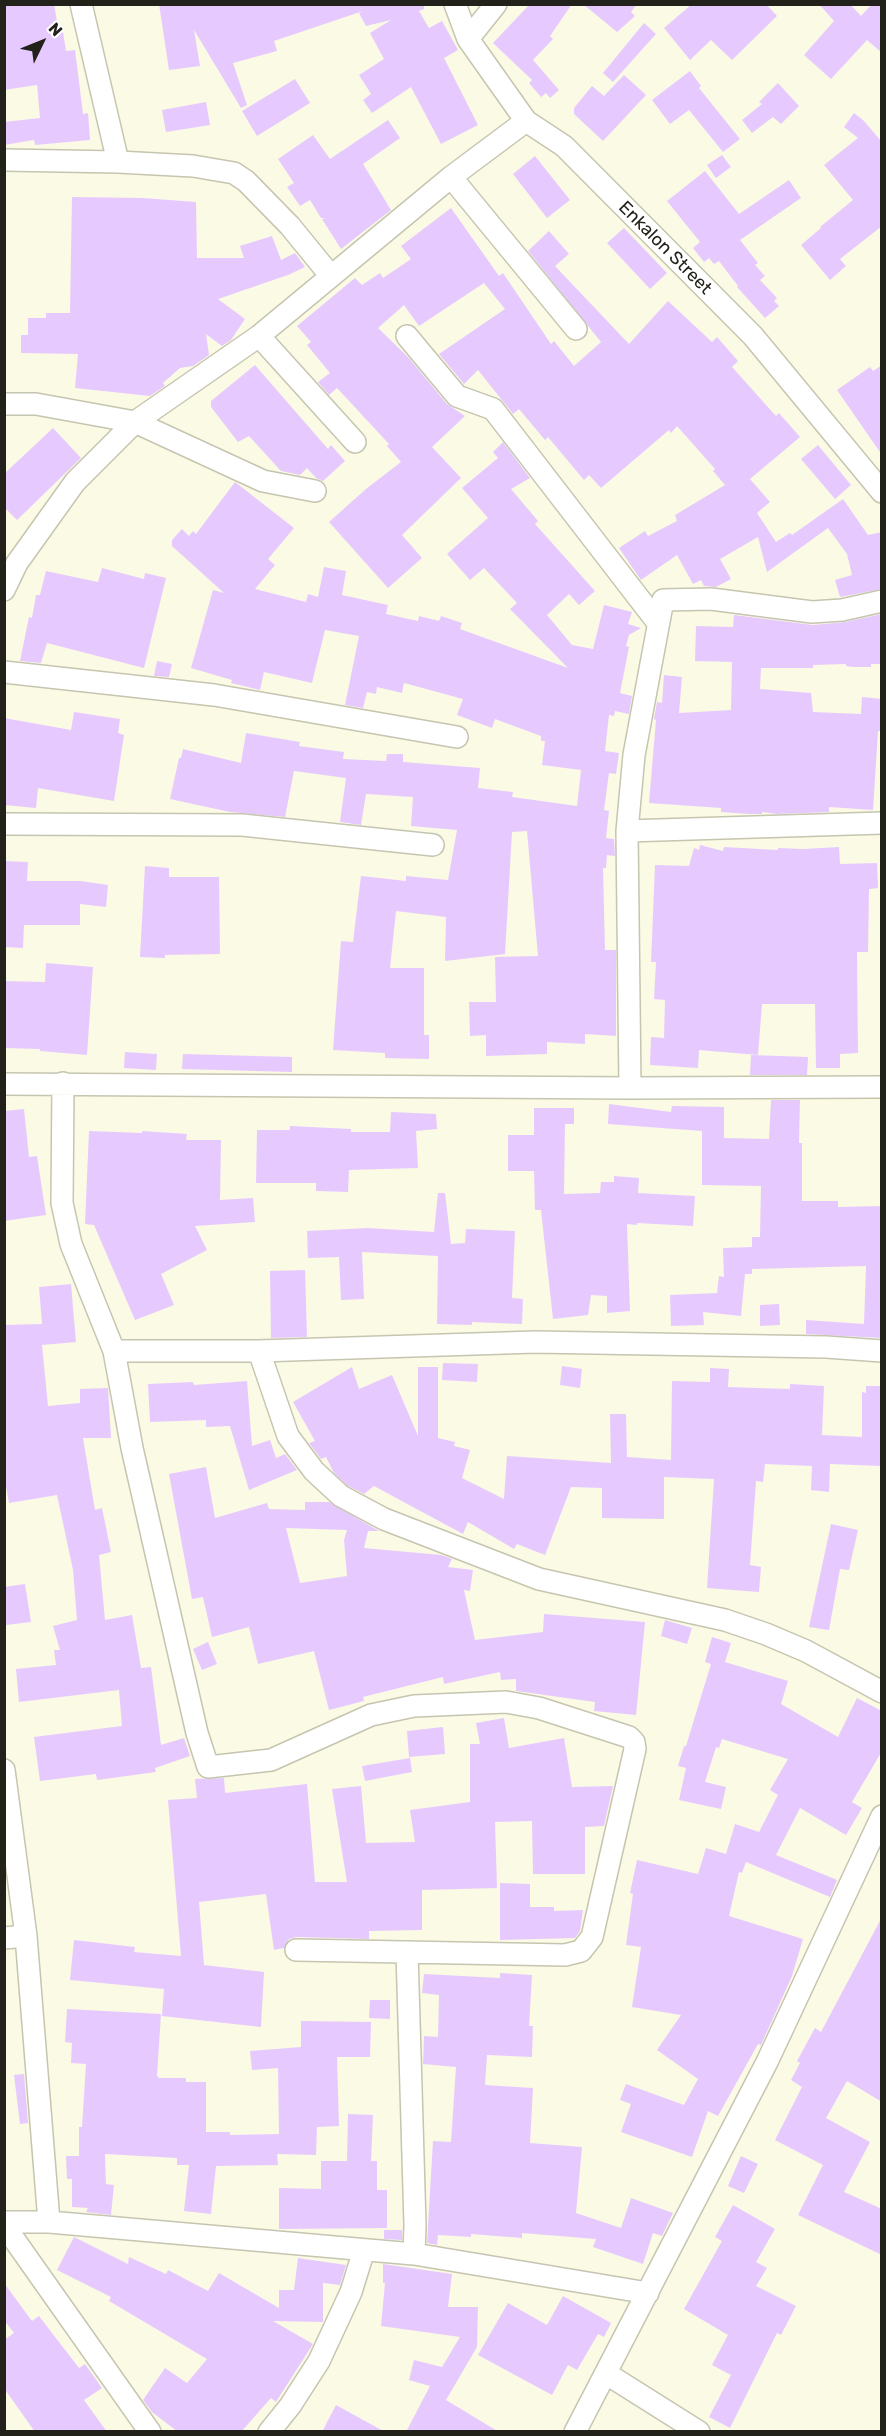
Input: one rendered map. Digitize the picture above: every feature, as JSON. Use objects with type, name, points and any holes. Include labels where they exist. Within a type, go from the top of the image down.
[{"type":"street","points":[[81,4],[118,162]]},
{"type":"street","name":"Enkalon Street","points":[[455,4],[468,39],[526,121],[564,147],[753,336],[882,492]]},
{"type":"street","points":[[468,39],[496,4]]},
{"type":"street","points":[[4,590],[17,562],[75,482],[135,422],[259,336],[451,177],[526,121]]},
{"type":"street","points":[[4,160],[193,166],[234,173],[246,181],[290,226],[330,275]]},
{"type":"street","points":[[451,177],[576,329]]},
{"type":"street","points":[[259,336],[355,442]]},
{"type":"street","points":[[406,336],[457,396],[493,409],[658,623]]},
{"type":"street","points":[[4,404],[36,404],[135,422],[263,481],[315,491]]},
{"type":"street","points":[[630,1089],[627,831],[634,755],[663,600],[711,598],[812,612],[842,610],[882,601]]},
{"type":"street","points":[[4,672],[214,695],[457,737]]},
{"type":"street","points":[[627,831],[882,823]]},
{"type":"street","points":[[4,824],[242,825],[433,845]]},
{"type":"street","points":[[63,1083],[62,1203],[71,1244],[114,1351],[134,1460],[197,1733],[208,1767],[271,1760],[371,1715],[414,1706],[506,1702],[538,1708],[629,1737],[634,1742],[635,1749],[591,1937],[581,1951],[565,1954],[296,1950]]},
{"type":"street","points":[[4,1084],[630,1089],[882,1087]]},
{"type":"street","points":[[114,1351],[259,1351],[535,1342],[826,1347],[882,1351]]},
{"type":"street","points":[[259,1351],[288,1436],[314,1471],[342,1496],[384,1519],[539,1580],[724,1620],[766,1634],[806,1651],[882,1692]]},
{"type":"street","points":[[4,1770],[26,1936],[49,2222]]},
{"type":"street","points":[[575,2432],[767,2062],[882,1816]]},
{"type":"street","points":[[4,1938],[26,1936]]},
{"type":"street","points":[[407,1952],[414,2254]]},
{"type":"street","points":[[4,2223],[49,2222],[414,2254],[648,2293]]},
{"type":"street","points":[[4,2223],[150,2432]]},
{"type":"street","points":[[269,2432],[290,2406],[319,2361],[351,2292],[364,2250]]},
{"type":"street","points":[[607,2374],[699,2432]]},
{"type":"building","points":[[4,4],[54,4],[59,33],[63,32],[66,51],[75,50],[83,114],[88,113],[90,140],[35,145],[34,140],[4,145],[4,122],[40,118],[37,85],[4,90]]},
{"type":"building","points":[[159,4],[424,4],[424,9],[419,11],[429,28],[442,21],[458,50],[444,58],[478,125],[441,144],[411,87],[372,113],[363,100],[371,94],[359,75],[384,59],[370,33],[391,20],[366,26],[359,13],[363,11],[274,41],[277,51],[233,63],[247,105],[241,108],[194,30],[200,66],[169,70]]},
{"type":"building","points":[[530,4],[572,4],[550,36],[553,39],[533,60],[559,90],[550,98],[546,93],[541,97],[529,83],[532,80],[493,43]]},
{"type":"building","points":[[583,4],[637,4],[631,12],[635,16],[617,32]]},
{"type":"building","points":[[692,4],[766,4],[777,16],[732,60],[711,40],[690,60],[664,28]]},
{"type":"building","points":[[819,4],[850,4],[861,16],[872,4],[882,4],[882,53],[867,40],[831,79],[804,55],[834,21]]},
{"type":"building","points":[[644,23],[656,34],[613,82],[603,73]]},
{"type":"building","points":[[690,71],[701,86],[699,88],[740,139],[723,152],[689,110],[670,124],[652,100]]},
{"type":"building","points":[[624,75],[646,95],[603,141],[574,114],[574,108],[592,86],[604,96]]},
{"type":"building","points":[[295,79],[310,103],[257,136],[242,111]]},
{"type":"building","points":[[778,83],[799,106],[781,124],[773,117],[752,133],[742,120],[762,104],[759,102]]},
{"type":"building","points":[[206,102],[210,125],[166,132],[162,110]]},
{"type":"building","points":[[854,113],[882,142],[882,226],[840,259],[846,266],[830,280],[801,245],[853,200],[824,165],[858,138],[844,127]]},
{"type":"building","points":[[388,120],[400,138],[363,164],[391,210],[341,249],[322,219],[326,218],[321,218],[310,200],[300,206],[287,187],[294,183],[278,159],[313,135],[330,159]]},
{"type":"building","points":[[722,155],[731,167],[716,178],[707,165]]},
{"type":"building","points":[[535,156],[570,200],[547,218],[513,174]]},
{"type":"building","points":[[705,171],[739,214],[789,180],[801,198],[740,240],[758,263],[755,265],[765,276],[760,280],[777,298],[774,301],[779,306],[765,318],[737,287],[719,261],[714,264],[709,258],[704,262],[693,248],[700,242],[667,201]]},
{"type":"building","points":[[72,197],[143,198],[196,202],[197,258],[244,258],[240,246],[272,236],[281,260],[295,253],[305,267],[218,299],[245,319],[231,340],[222,346],[206,334],[209,355],[193,366],[180,368],[163,383],[165,386],[150,396],[75,388],[78,354],[21,353],[21,335],[28,335],[28,318],[46,318],[46,313],[70,313]]},
{"type":"building","points":[[451,208],[499,276],[503,273],[551,344],[554,341],[574,366],[601,342],[528,251],[549,231],[569,254],[555,266],[629,344],[668,301],[712,342],[717,337],[738,361],[732,367],[776,416],[779,413],[800,437],[750,479],[770,502],[757,513],[776,542],[790,533],[792,535],[843,499],[868,535],[882,532],[882,589],[840,597],[835,580],[852,575],[847,554],[828,528],[767,572],[758,537],[720,559],[731,579],[716,587],[704,586],[701,580],[693,584],[677,555],[641,580],[619,548],[645,531],[648,536],[677,521],[675,515],[725,485],[713,471],[715,469],[677,426],[671,433],[669,430],[601,488],[589,475],[584,480],[548,437],[545,440],[519,409],[513,414],[478,370],[464,384],[439,354],[505,309],[484,283],[419,326],[404,305],[378,328],[408,357],[447,404],[465,416],[432,447],[461,478],[402,535],[422,558],[388,588],[329,522],[401,462],[387,446],[389,444],[337,388],[329,395],[318,382],[330,373],[307,345],[311,342],[297,326],[355,278],[362,285],[380,273],[383,278],[411,259],[401,246]]},
{"type":"building","points":[[624,228],[667,273],[650,289],[607,243]]},
{"type":"building","points":[[255,365],[328,449],[331,445],[345,461],[323,481],[316,478],[307,468],[300,475],[281,471],[249,436],[238,442],[211,407],[211,401]]},
{"type":"building","points":[[882,365],[882,455],[837,390],[870,367],[873,371]]},
{"type":"building","points":[[53,428],[81,458],[17,520],[4,507],[4,474]]},
{"type":"building","points":[[503,442],[530,478],[511,489],[538,521],[535,524],[595,591],[579,605],[569,594],[547,615],[572,645],[593,649],[604,605],[632,612],[628,624],[641,628],[629,635],[626,646],[629,647],[620,693],[632,696],[629,714],[615,711],[614,716],[609,715],[605,751],[619,753],[616,774],[609,773],[604,810],[609,811],[606,838],[614,839],[615,856],[607,855],[606,868],[603,868],[605,950],[616,950],[616,1036],[585,1034],[585,1044],[547,1042],[547,1054],[486,1056],[486,1035],[470,1036],[469,1002],[496,1002],[495,957],[538,956],[527,831],[512,832],[505,954],[445,961],[446,917],[396,911],[390,968],[424,968],[424,1035],[429,1035],[429,1059],[385,1058],[385,1053],[333,1050],[341,941],[353,942],[361,876],[406,881],[406,876],[448,880],[457,830],[411,826],[413,797],[366,794],[361,825],[340,822],[346,778],[294,771],[285,817],[230,812],[170,799],[183,749],[241,763],[246,733],[300,742],[299,746],[344,752],[343,759],[386,761],[387,754],[403,754],[403,762],[480,768],[478,788],[513,792],[512,797],[577,806],[581,770],[542,765],[545,741],[541,741],[541,736],[495,719],[492,728],[457,715],[463,699],[404,683],[402,693],[377,687],[376,694],[367,692],[363,708],[345,705],[359,636],[325,630],[312,683],[264,672],[260,690],[231,683],[232,680],[191,668],[213,590],[224,593],[172,546],[172,540],[182,529],[189,536],[193,531],[196,534],[235,482],[294,528],[268,559],[275,565],[255,589],[306,602],[308,594],[318,597],[324,567],[346,571],[342,595],[388,605],[386,614],[418,621],[419,616],[439,621],[441,616],[462,623],[460,629],[568,668],[510,609],[517,603],[484,568],[470,580],[447,554],[488,518],[462,488],[498,458],[493,452]]},
{"type":"building","points":[[818,445],[851,485],[835,499],[801,459]]},
{"type":"building","points":[[102,568],[144,579],[145,573],[166,578],[144,668],[47,643],[41,663],[20,661],[29,617],[32,618],[36,595],[40,595],[46,571],[98,582]]},
{"type":"building","points":[[882,614],[882,664],[871,664],[871,667],[853,667],[846,666],[846,664],[813,665],[813,668],[761,668],[760,689],[811,693],[813,712],[861,714],[862,697],[882,699],[882,731],[878,731],[873,810],[829,807],[829,812],[749,814],[721,812],[721,808],[649,803],[656,720],[654,719],[657,702],[662,703],[664,675],[682,677],[679,713],[731,710],[732,662],[695,661],[696,626],[733,627],[734,615],[813,625],[845,622]]},
{"type":"building","points":[[157,661],[172,664],[169,677],[154,676]]},
{"type":"building","points":[[74,712],[120,719],[118,733],[124,735],[114,801],[38,788],[36,808],[4,805],[4,718],[71,730]]},
{"type":"building","points":[[700,845],[723,851],[724,847],[778,850],[778,848],[839,847],[840,864],[877,863],[878,888],[869,889],[868,952],[857,952],[858,1053],[840,1054],[840,1068],[816,1068],[815,1004],[762,1004],[758,1055],[699,1050],[698,1068],[650,1065],[651,1037],[664,1038],[665,1000],[654,999],[656,962],[651,962],[655,865],[689,866],[694,848],[699,850]]},
{"type":"building","points":[[4,861],[28,862],[27,881],[80,881],[108,885],[106,907],[80,904],[80,925],[24,925],[23,948],[4,947]]},
{"type":"building","points":[[145,866],[169,868],[169,877],[219,877],[220,954],[165,955],[165,958],[140,957]]},
{"type":"building","points":[[46,963],[93,967],[87,1055],[40,1051],[40,1049],[4,1048],[4,981],[45,982]]},
{"type":"building","points":[[125,1052],[157,1054],[156,1070],[124,1068]]},
{"type":"building","points":[[183,1054],[292,1057],[292,1072],[182,1069]]},
{"type":"building","points":[[751,1055],[808,1057],[807,1075],[750,1075]]},
{"type":"building","points":[[771,1100],[800,1100],[799,1143],[802,1143],[802,1201],[838,1201],[838,1207],[882,1206],[882,1338],[806,1334],[806,1320],[864,1324],[866,1266],[752,1269],[752,1274],[745,1274],[741,1316],[703,1312],[704,1325],[671,1326],[670,1295],[717,1293],[719,1276],[724,1277],[723,1248],[752,1247],[752,1237],[760,1237],[761,1186],[702,1185],[702,1131],[608,1124],[609,1104],[671,1112],[672,1106],[724,1107],[724,1138],[769,1139]]},
{"type":"building","points":[[534,1108],[574,1108],[574,1124],[565,1124],[564,1194],[600,1193],[601,1182],[614,1182],[614,1176],[639,1178],[638,1193],[695,1196],[693,1226],[627,1224],[630,1311],[607,1313],[607,1296],[591,1295],[588,1315],[553,1319],[541,1210],[535,1210],[534,1171],[508,1171],[508,1135],[534,1135]]},
{"type":"building","points":[[24,1109],[29,1157],[37,1156],[46,1215],[4,1221],[4,1111]]},
{"type":"building","points":[[391,1112],[436,1114],[437,1129],[416,1131],[418,1168],[349,1170],[348,1192],[316,1191],[316,1183],[256,1183],[257,1130],[290,1130],[290,1126],[351,1129],[351,1132],[390,1132]]},
{"type":"building","points":[[89,1131],[187,1134],[186,1140],[221,1140],[220,1200],[253,1198],[255,1222],[195,1226],[207,1250],[161,1274],[174,1305],[135,1320],[94,1225],[85,1224]]},
{"type":"building","points":[[438,1193],[445,1193],[451,1244],[465,1243],[466,1229],[515,1231],[512,1298],[523,1299],[522,1324],[472,1322],[472,1325],[437,1324],[438,1256],[362,1252],[364,1299],[341,1300],[339,1257],[308,1258],[307,1231],[368,1228],[434,1232]]},
{"type":"building","points":[[305,1270],[307,1337],[271,1338],[270,1271]]},
{"type":"building","points":[[71,1284],[76,1342],[42,1345],[48,1406],[80,1403],[80,1389],[108,1388],[111,1438],[83,1438],[95,1510],[102,1508],[111,1552],[99,1555],[105,1620],[132,1615],[141,1668],[151,1667],[161,1745],[184,1738],[190,1756],[155,1768],[156,1772],[97,1780],[96,1774],[40,1781],[34,1737],[122,1726],[119,1690],[19,1702],[16,1669],[56,1665],[54,1650],[60,1650],[53,1626],[77,1620],[73,1570],[57,1495],[9,1503],[4,1475],[4,1325],[42,1324],[39,1287]]},
{"type":"building","points":[[779,1304],[780,1325],[760,1326],[760,1305]]},
{"type":"building","points":[[443,1363],[478,1364],[477,1382],[442,1380]]},
{"type":"building","points":[[562,1366],[582,1369],[580,1388],[560,1385]]},
{"type":"building","points":[[352,1367],[359,1389],[392,1375],[418,1436],[418,1367],[438,1367],[438,1438],[455,1442],[454,1446],[470,1450],[462,1478],[504,1499],[507,1456],[611,1463],[610,1414],[626,1414],[627,1457],[671,1460],[672,1381],[710,1382],[710,1368],[729,1369],[728,1387],[790,1389],[790,1384],[824,1386],[822,1435],[862,1437],[862,1392],[866,1393],[866,1386],[882,1386],[882,1466],[830,1464],[829,1492],[811,1490],[812,1466],[765,1464],[763,1482],[756,1481],[750,1565],[761,1567],[759,1592],[707,1588],[714,1479],[664,1477],[664,1519],[602,1518],[602,1488],[571,1487],[545,1555],[517,1544],[514,1549],[468,1522],[463,1534],[374,1486],[364,1494],[348,1486],[334,1473],[326,1457],[321,1459],[309,1443],[315,1441],[293,1402]]},
{"type":"building","points":[[247,1381],[252,1446],[270,1440],[276,1458],[285,1454],[297,1470],[249,1490],[230,1426],[206,1427],[206,1420],[150,1422],[148,1384],[193,1382],[194,1385]]},
{"type":"building","points":[[206,1467],[215,1518],[267,1503],[269,1509],[305,1510],[305,1502],[329,1502],[379,1531],[368,1531],[364,1548],[441,1555],[452,1559],[448,1567],[473,1570],[470,1591],[464,1590],[475,1640],[543,1632],[544,1614],[645,1622],[636,1715],[594,1711],[595,1702],[516,1691],[516,1679],[501,1680],[500,1672],[444,1684],[443,1677],[363,1697],[364,1701],[329,1710],[314,1651],[258,1664],[249,1627],[212,1637],[203,1597],[192,1599],[169,1474]],"holes":[[[286,1528],[347,1530],[344,1540],[347,1576],[300,1583]]]},
{"type":"building","points":[[831,1524],[858,1530],[849,1570],[840,1569],[829,1630],[809,1627]]},
{"type":"building","points":[[25,1584],[31,1622],[6,1625],[4,1587]]},
{"type":"building","points":[[665,1620],[692,1628],[687,1644],[661,1636]]},
{"type":"building","points":[[712,1637],[731,1643],[725,1662],[788,1681],[781,1704],[838,1737],[857,1698],[882,1711],[882,1751],[852,1802],[862,1808],[846,1835],[800,1808],[776,1855],[837,1880],[830,1897],[746,1862],[742,1873],[739,1872],[729,1916],[803,1939],[792,1976],[761,2045],[758,2044],[718,2116],[708,2111],[692,2157],[621,2132],[631,2104],[620,2100],[626,2084],[684,2105],[698,2079],[657,2050],[681,2015],[632,2007],[641,1947],[626,1945],[633,1894],[630,1893],[637,1860],[698,1874],[706,1848],[726,1854],[735,1824],[759,1832],[778,1795],[770,1790],[788,1759],[722,1739],[719,1748],[716,1747],[705,1782],[726,1787],[721,1809],[679,1800],[686,1768],[678,1766],[711,1664],[705,1662]]},
{"type":"building","points":[[208,1642],[217,1664],[202,1670],[193,1649]]},
{"type":"building","points":[[504,1718],[509,1748],[564,1738],[572,1787],[613,1786],[604,1826],[585,1827],[585,1874],[533,1874],[532,1821],[495,1822],[497,1888],[422,1890],[422,1930],[369,1931],[369,1939],[296,1937],[289,1939],[284,1948],[274,1950],[266,1894],[199,1902],[204,1965],[264,1972],[261,2027],[162,2016],[164,1989],[70,1980],[74,1940],[135,1947],[134,1952],[181,1956],[168,1800],[197,1798],[195,1779],[224,1778],[225,1793],[307,1784],[315,1882],[347,1882],[332,1789],[361,1786],[366,1843],[415,1842],[410,1810],[470,1802],[470,1744],[480,1744],[476,1723]]},
{"type":"building","points":[[443,1727],[445,1754],[409,1757],[407,1731]]},
{"type":"building","points":[[410,1758],[412,1772],[365,1781],[362,1766]]},
{"type":"building","points":[[500,1883],[530,1884],[530,1907],[554,1907],[554,1911],[583,1910],[580,1931],[575,1938],[500,1940]]},
{"type":"building","points":[[882,1917],[882,2102],[847,2081],[826,2118],[870,2142],[844,2192],[882,2209],[882,2255],[798,2215],[823,2165],[775,2140],[802,2087],[791,2080],[800,2063],[797,2061],[815,2028],[821,2032]]},
{"type":"building","points":[[500,1973],[532,1975],[529,2026],[533,2026],[532,2057],[487,2055],[485,2085],[533,2088],[530,2143],[582,2147],[576,2213],[621,2228],[631,2198],[673,2213],[662,2236],[653,2233],[643,2264],[593,2247],[596,2239],[522,2233],[522,2238],[471,2234],[471,2237],[438,2235],[437,2245],[427,2243],[433,2141],[451,2142],[456,2067],[423,2064],[424,2036],[438,2037],[439,1995],[422,1993],[424,1974],[500,1978]]},
{"type":"building","points":[[370,2000],[390,2000],[390,2019],[369,2018]]},
{"type":"building","points":[[67,2009],[161,2014],[157,2076],[159,2078],[186,2078],[186,2082],[206,2082],[206,2132],[230,2132],[230,2135],[279,2134],[278,2068],[252,2070],[250,2051],[301,2047],[301,2021],[371,2022],[370,2057],[337,2057],[339,2126],[317,2127],[316,2155],[277,2154],[278,2165],[216,2166],[211,2214],[184,2211],[189,2165],[177,2165],[177,2158],[105,2154],[106,2184],[114,2185],[111,2215],[86,2212],[88,2208],[72,2207],[72,2179],[67,2179],[66,2156],[79,2156],[79,2127],[82,2127],[86,2064],[71,2063],[72,2043],[65,2042]]},
{"type":"building","points":[[24,2074],[28,2123],[20,2124],[14,2075]]},
{"type":"building","points":[[348,2114],[373,2115],[371,2161],[377,2161],[377,2190],[387,2190],[387,2228],[279,2229],[279,2188],[321,2189],[321,2161],[347,2161]]},
{"type":"building","points":[[741,2156],[758,2164],[744,2193],[728,2186]]},
{"type":"building","points":[[733,2205],[775,2229],[756,2262],[767,2268],[756,2286],[796,2306],[781,2335],[777,2333],[730,2428],[709,2417],[731,2375],[712,2365],[728,2335],[684,2309],[722,2241],[715,2237]]},
{"type":"building","points":[[384,2230],[402,2230],[402,2240],[384,2239]]},
{"type":"building","points":[[74,2237],[128,2264],[129,2257],[166,2274],[168,2270],[208,2291],[219,2273],[279,2308],[279,2290],[294,2290],[298,2258],[346,2265],[340,2285],[323,2283],[323,2322],[273,2321],[313,2344],[276,2402],[271,2398],[241,2432],[178,2432],[152,2412],[143,2400],[165,2368],[187,2383],[207,2359],[109,2301],[111,2297],[57,2270]]},
{"type":"building","points":[[383,2264],[452,2274],[448,2307],[478,2307],[477,2347],[446,2400],[499,2432],[406,2432],[430,2386],[409,2380],[414,2360],[442,2367],[460,2337],[381,2326],[385,2283],[383,2283]]},
{"type":"building","points":[[4,2283],[32,2321],[39,2316],[79,2368],[85,2364],[102,2388],[84,2400],[107,2432],[35,2432],[4,2388],[4,2340],[14,2333],[4,2320]]},
{"type":"building","points":[[563,2296],[611,2323],[604,2337],[598,2334],[577,2370],[568,2365],[552,2395],[478,2355],[508,2303],[547,2325]]},
{"type":"building","points":[[336,2405],[385,2432],[322,2432]]}]
